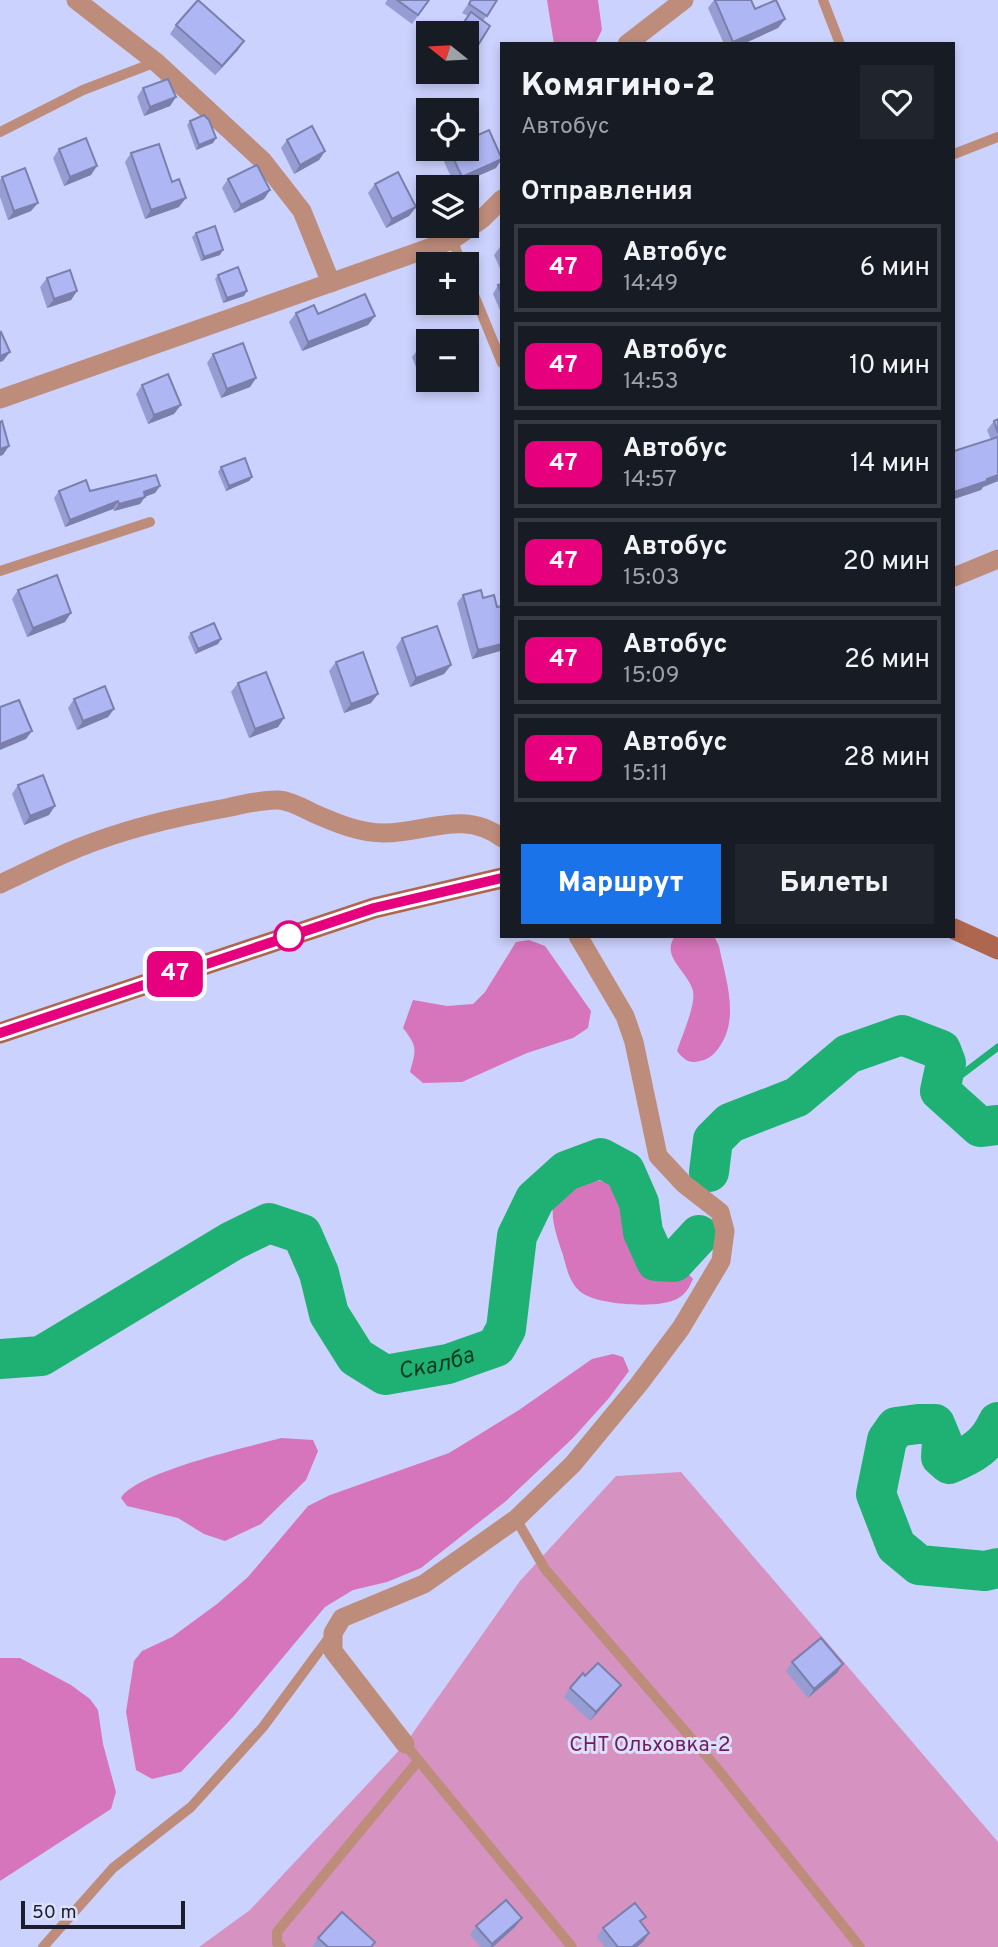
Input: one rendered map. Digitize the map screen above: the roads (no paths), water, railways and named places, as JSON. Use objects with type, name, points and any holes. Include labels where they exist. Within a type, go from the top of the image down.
[{"type":"street","points":[[76,0],[156,62],[263,161],[302,211],[331,283]]},
{"type":"street","points":[[630,42],[684,0]]},
{"type":"street","points":[[0,399],[452,240],[482,219],[500,201]]},
{"type":"street","points":[[955,577],[998,559]]},
{"type":"street","points":[[0,884],[78,848],[138,828],[185,815],[278,800],[295,804],[359,831],[386,833],[441,824],[470,824],[490,829],[500,836]]},
{"type":"street","points":[[0,1033],[374,908],[500,878]]},
{"type":"street","points":[[955,929],[998,949]]},
{"type":"street","points":[[405,1744],[333,1651],[333,1633],[342,1618],[424,1584],[516,1519],[573,1464],[639,1384],[681,1328],[720,1261],[725,1231],[720,1212],[684,1184],[657,1156],[634,1042],[625,1016],[579,938]]},
{"type":"lane","points":[[823,0],[839,42]]},
{"type":"lane","points":[[0,132],[83,90],[156,62]]},
{"type":"lane","points":[[955,154],[998,137]]},
{"type":"lane","points":[[452,240],[457,252]]},
{"type":"lane","points":[[479,307],[500,358]]},
{"type":"lane","points":[[0,571],[150,522]]},
{"type":"lane","points":[[516,1519],[545,1569],[716,1767],[860,1947]]},
{"type":"lane","points":[[43,1947],[113,1868],[191,1807],[263,1727],[333,1633]]},
{"type":"lane","points":[[405,1744],[572,1947]]},
{"type":"lane","points":[[281,1947],[277,1943],[277,1932],[418,1761]]},
{"type":"waterway","name":"Скалба","points":[[709,1172],[713,1140],[730,1123],[797,1097],[848,1054],[902,1035],[941,1050],[946,1063],[940,1091],[980,1127],[998,1125]]},
{"type":"waterway","points":[[940,1091],[998,1047]]},
{"type":"waterway","name":"Скалба","points":[[0,1359],[41,1356],[232,1241],[269,1223],[302,1234],[319,1273],[329,1314],[356,1357],[385,1375],[448,1364],[496,1347],[506,1329],[517,1236],[535,1199],[566,1171],[601,1158],[625,1171],[639,1203],[643,1232],[656,1261],[674,1262],[699,1235]]},
{"type":"waterway","name":"Скалба","points":[[998,1422],[978,1448],[949,1464],[941,1457],[942,1441],[935,1424],[896,1427],[887,1440],[876,1494],[896,1546],[919,1565],[985,1571],[998,1568]]},
{"type":"park label","name":"СНТ Ольховка-2","points":[[650,1745]]}]
